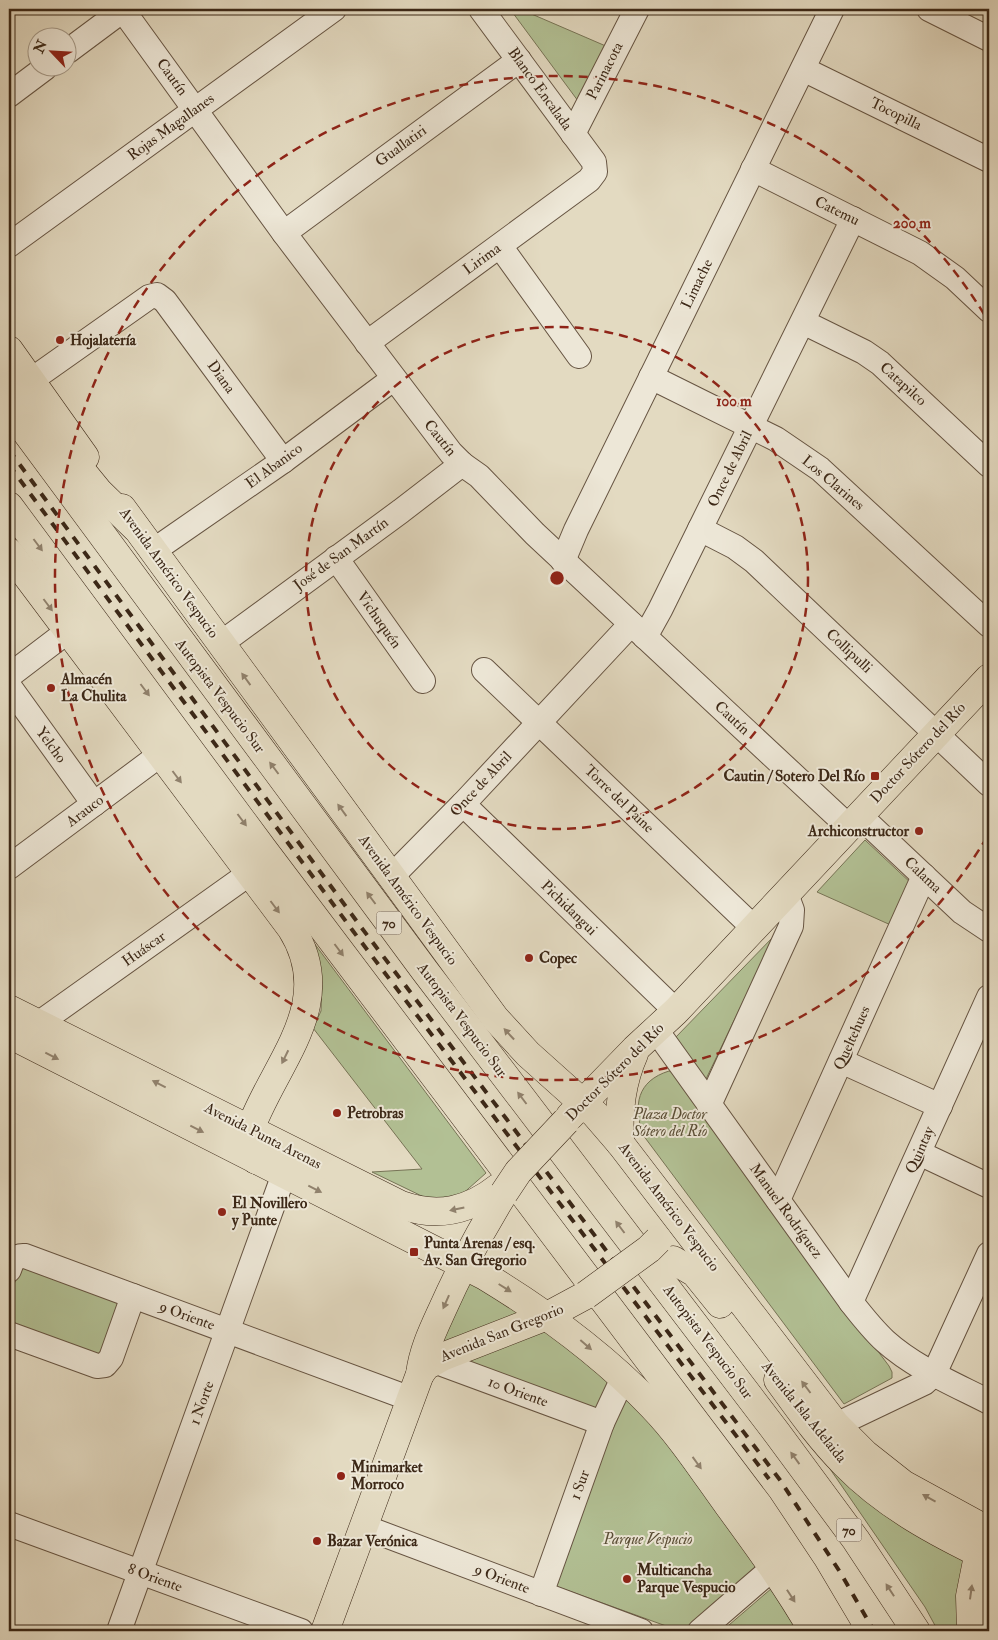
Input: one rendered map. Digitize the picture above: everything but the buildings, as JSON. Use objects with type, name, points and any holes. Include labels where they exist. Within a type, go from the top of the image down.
[{"type":"main road","points":[[9,350],[20,382]]},
{"type":"main road","name":"Avenida Américo Vespucio","points":[[20,382],[99,492],[136,528],[494,1018],[528,1054],[575,1112],[620,1143],[836,1425]]},
{"type":"main road","name":"Autopista Vespucio Sur","points":[[9,409],[425,972],[777,1433],[856,1540],[916,1631]]},
{"type":"main road","points":[[9,506],[263,849],[759,1506],[808,1580],[838,1631]]},
{"type":"main road","points":[[9,552],[297,938],[305,958],[309,985],[308,999],[300,1026],[250,1130],[248,1146],[256,1160]]},
{"type":"main road","name":"Doctor Sótero del Río","points":[[463,1264],[507,1184],[636,1049],[676,1011],[989,678]]},
{"type":"main road","name":"Avenida Punta Arenas","points":[[9,1009],[391,1201],[410,1208],[437,1212],[463,1208],[482,1200],[507,1184]]},
{"type":"main road","name":"Avenida Punta Arenas","points":[[9,1034],[463,1264]]},
{"type":"main road","points":[[620,1143],[621,1094],[624,1079],[636,1049]]},
{"type":"main road","points":[[665,1250],[670,1207]]},
{"type":"main road","name":"Avenida Isla Adelaida","points":[[586,1295],[636,1259],[659,1256],[665,1250],[701,1279],[805,1417],[851,1470],[906,1515],[942,1535],[982,1541]]},
{"type":"main road","points":[[463,1264],[507,1289],[577,1338],[653,1407],[679,1439],[773,1568],[812,1631]]},
{"type":"main road","name":"Avenida San Gregorio","points":[[325,1631],[411,1399],[427,1367],[426,1348],[463,1264]]},
{"type":"main road","name":"Avenida San Gregorio","points":[[427,1367],[547,1316],[586,1295]]},
{"type":"main road","points":[[836,1425],[881,1468],[982,1541],[970,1596],[971,1631]]},
{"type":"street","name":"Rojas Magallanes","points":[[9,244],[334,9]]},
{"type":"street","name":"Blanco Encalada","points":[[481,9],[594,162],[595,172]]},
{"type":"street","name":"Parinacota","points":[[573,134],[637,9]]},
{"type":"street","name":"Limache","points":[[563,560],[832,9]]},
{"type":"street","points":[[929,9],[989,39]]},
{"type":"street","name":"Cautín","points":[[122,10],[393,379],[451,453],[462,464],[479,476],[535,534],[638,630],[854,821]]},
{"type":"street","points":[[78,43],[122,10]]},
{"type":"street","name":"Guallatiri","points":[[284,232],[519,60]]},
{"type":"street","name":"Tocopilla","points":[[803,69],[989,160]]},
{"type":"street","points":[[9,93],[31,78]]},
{"type":"street","name":"Catemu","points":[[753,170],[899,242],[940,266],[989,310]]},
{"type":"street","name":"Lirima","points":[[367,343],[589,180],[595,172]]},
{"type":"street","name":"Once de Abril","points":[[391,877],[539,723],[638,630],[700,529],[853,219]]},
{"type":"street","points":[[500,246],[578,356]]},
{"type":"street","name":"Diana","points":[[20,382],[148,297],[157,295],[165,301],[283,461]]},
{"type":"street","name":"Catapilco","points":[[803,322],[864,352],[880,363],[989,465]]},
{"type":"street","name":"Los Clarines","points":[[651,377],[776,439],[820,469],[989,625]]},
{"type":"street","name":"El Abanico","points":[[153,551],[283,461],[393,379]]},
{"type":"street","name":"José de San Martín","points":[[220,644],[462,464]]},
{"type":"street","name":"Collipulli","points":[[700,529],[734,547],[754,561],[989,784]]},
{"type":"street","name":"Vichuquén","points":[[336,558],[423,681]]},
{"type":"street","points":[[9,676],[68,631]]},
{"type":"street","name":"Torre del Paine","points":[[484,670],[754,928]]},
{"type":"street","name":"Yelcho","points":[[9,686],[94,804]]},
{"type":"street","name":"Arauco","points":[[9,867],[161,754]]},
{"type":"street","name":"Pichidangui","points":[[463,804],[676,1011]]},
{"type":"street","name":"Calama","points":[[854,821],[924,876],[962,912],[989,930]]},
{"type":"street","name":"Huáscar","points":[[38,1024],[250,873]]},
{"type":"street","name":"Queltehues","points":[[778,1200],[924,876]]},
{"type":"street","points":[[709,1105],[791,926],[792,910],[786,894]]},
{"type":"street","name":"Quintay","points":[[852,1302],[989,997]]},
{"type":"street","name":"Manuel Rodríguez","points":[[656,1030],[873,1329],[901,1354],[934,1374],[989,1402]]},
{"type":"street","points":[[842,1061],[940,1106]]},
{"type":"street","points":[[919,1153],[989,1186]]},
{"type":"street","name":"1 Norte","points":[[119,1631],[284,1174]]},
{"type":"street","points":[[836,1425],[930,1379],[989,1254]]},
{"type":"street","name":"9 Oriente","points":[[13,1263],[25,1256],[411,1399]]},
{"type":"street","points":[[9,1334],[97,1366],[105,1365],[111,1358],[133,1296]]},
{"type":"street","name":"10 Oriente","points":[[427,1367],[602,1423]]},
{"type":"street","name":"1 Sur","points":[[541,1594],[602,1423],[623,1378]]},
{"type":"street","name":"8 Oriente","points":[[9,1524],[301,1631]]},
{"type":"street","name":"9 Oriente","points":[[364,1527],[641,1631]]},
{"type":"street","points":[[700,1631],[773,1568]]},
{"type":"green space","points":[[510,9],[520,9],[615,50],[584,109]]},
{"type":"green space","points":[[865,840],[912,884],[893,926],[817,892]]},
{"type":"green space","points":[[775,935],[706,1079],[675,1038]]},
{"type":"green space","points":[[311,939],[486,1173],[459,1197],[430,1200],[372,1172],[422,1169],[313,1028],[321,1011],[322,983]]},
{"type":"green space","name":"Plaza Doctor Sótero del Río","points":[[669,1071],[678,1078],[703,1117],[889,1366],[892,1378],[844,1404],[643,1135],[638,1114],[640,1096],[650,1081],[658,1075]]},
{"type":"green space","points":[[22,1264],[121,1304],[98,1362],[9,1327],[9,1297]]},
{"type":"green space","points":[[467,1279],[528,1310],[433,1352]]},
{"type":"green space","points":[[540,1326],[617,1383],[603,1416],[454,1361]]},
{"type":"green space","name":"Parque Vespucio","points":[[625,1396],[641,1408],[757,1567],[689,1631],[680,1631],[558,1587],[554,1583]]},
{"type":"green space","points":[[817,1450],[968,1559],[961,1631],[938,1631],[925,1607]]},
{"type":"green space","points":[[772,1588],[797,1631],[722,1631]]},
{"type":"railway","points":[[9,450],[361,927],[780,1480],[840,1572],[874,1631]]},
{"type":"railway","points":[[9,465],[353,931],[769,1479]]},
{"type":"place","name":"Hojalatería","points":[[60,340]]},
{"type":"place","name":"Almacén La Chulita","points":[[51,688]]},
{"type":"place","name":"Cautin / Sotero Del Río","points":[[875,776]]},
{"type":"place","name":"Archiconstructor","points":[[919,831]]},
{"type":"place","name":"Copec","points":[[529,958]]},
{"type":"place","name":"Petrobras","points":[[337,1113]]},
{"type":"place","name":"El Novillero y Punte","points":[[222,1212]]},
{"type":"place","name":"Punta Arenas / esq. Av. San Gregorio","points":[[414,1252]]},
{"type":"place","name":"Minimarket Morroco","points":[[341,1476]]},
{"type":"place","name":"Bazar Verónica","points":[[317,1541]]},
{"type":"place","name":"Multicancha Parque Vespucio","points":[[627,1579]]}]
